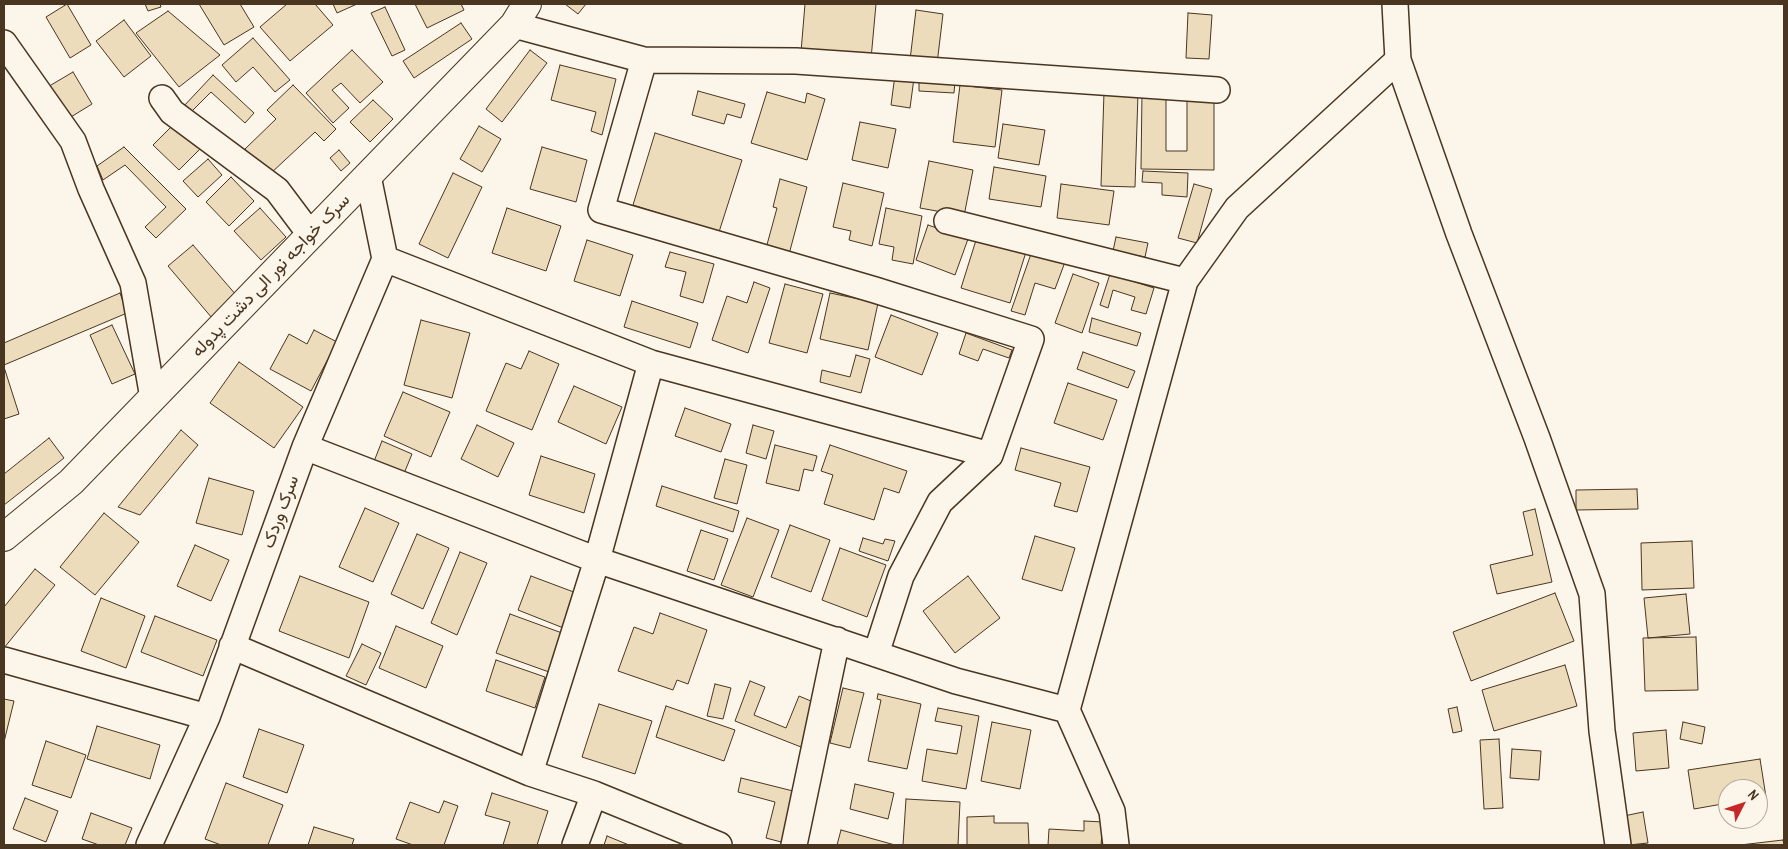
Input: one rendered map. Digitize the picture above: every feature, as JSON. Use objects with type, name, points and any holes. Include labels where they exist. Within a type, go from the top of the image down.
[{"type":"main road","name":"سرک خواجه نور الی دشت پدوله","points":[[4,537],[71,482],[368,176],[520,15]]},
{"type":"street","points":[[1395,4],[1398,60],[1459,234],[1537,438],[1592,594],[1602,731],[1617,844]]},
{"type":"street","points":[[520,15],[644,60],[796,61],[1217,90]]},
{"type":"street","points":[[4,43],[73,141],[91,189],[133,283],[152,398]]},
{"type":"street","points":[[644,60],[601,210],[875,290],[1030,339],[990,455],[940,502],[901,576],[876,654]]},
{"type":"street","points":[[1116,845],[1112,811],[1067,710],[1185,281],[1237,208],[1398,60]]},
{"type":"street","points":[[162,98],[172,112],[277,190],[310,234]]},
{"type":"street","points":[[368,176],[385,259],[651,363],[990,455]]},
{"type":"street","points":[[947,221],[1185,281]]},
{"type":"street","name":"سرک وردک","points":[[149,845],[207,717],[305,447],[385,259]]},
{"type":"street","points":[[530,773],[597,560],[651,363]]},
{"type":"street","points":[[305,447],[597,560],[956,681],[1067,710]]},
{"type":"street","points":[[794,845],[837,640]]},
{"type":"street","points":[[232,646],[530,773],[594,794],[719,845]]},
{"type":"street","points":[[4,660],[207,717]]},
{"type":"street","points":[[575,845],[594,794]]},
{"type":"building","points":[[67,4],[91,45],[70,58],[46,17]]},
{"type":"building","points":[[145,4],[160,4],[161,7],[148,11]]},
{"type":"building","points":[[199,4],[240,4],[254,27],[224,45]]},
{"type":"building","points":[[287,4],[315,4],[333,25],[290,61],[260,27]]},
{"type":"building","points":[[333,4],[357,4],[337,13]]},
{"type":"building","points":[[415,4],[461,4],[464,10],[427,28]]},
{"type":"building","points":[[565,4],[586,4],[578,14]]},
{"type":"building","points":[[805,4],[876,4],[871,59],[801,52]]},
{"type":"building","points":[[385,7],[405,50],[392,56],[371,13]]},
{"type":"building","points":[[916,10],[943,14],[937,64],[910,60]]},
{"type":"building","points":[[168,11],[220,55],[179,87],[136,33]]},
{"type":"building","points":[[1188,13],[1212,15],[1209,59],[1186,58]]},
{"type":"building","points":[[124,20],[151,56],[124,77],[96,41]]},
{"type":"building","points":[[461,23],[472,39],[414,78],[403,61]]},
{"type":"building","points":[[253,38],[290,80],[275,92],[253,67],[236,82],[222,65]]},
{"type":"building","points":[[352,50],[383,82],[360,103],[341,83],[332,90],[349,108],[333,123],[306,93]]},
{"type":"building","points":[[530,50],[547,63],[502,122],[486,109]]},
{"type":"building","points":[[560,65],[616,79],[602,135],[591,131],[596,112],[551,100]]},
{"type":"building","points":[[73,72],[92,104],[66,120],[46,88]]},
{"type":"building","points":[[213,75],[254,113],[245,123],[211,92],[190,113],[183,107]]},
{"type":"building","points":[[895,75],[914,78],[910,108],[891,105]]},
{"type":"building","points":[[919,78],[955,81],[954,93],[919,91]]},
{"type":"building","points":[[293,85],[336,129],[324,141],[315,132],[270,174],[245,149],[276,119],[267,110]]},
{"type":"building","points":[[960,85],[1002,90],[995,147],[953,142]]},
{"type":"building","points":[[698,91],[745,104],[741,118],[727,114],[724,124],[692,115]]},
{"type":"building","points":[[767,92],[805,103],[807,93],[825,99],[807,160],[751,143]]},
{"type":"building","points":[[1104,92],[1138,93],[1135,187],[1101,186]]},
{"type":"building","points":[[1142,93],[1166,93],[1166,151],[1187,151],[1187,94],[1214,94],[1214,170],[1141,169]]},
{"type":"building","points":[[373,100],[393,119],[370,142],[350,122]]},
{"type":"building","points":[[860,122],[896,129],[888,168],[852,160]]},
{"type":"building","points":[[174,124],[200,149],[179,170],[153,145]]},
{"type":"building","points":[[1003,124],[1045,130],[1039,165],[998,158]]},
{"type":"building","points":[[479,126],[501,139],[482,172],[460,159]]},
{"type":"building","points":[[655,133],[742,160],[719,232],[633,205]]},
{"type":"building","points":[[124,147],[186,209],[156,238],[145,227],[166,207],[125,165],[103,180],[97,166]]},
{"type":"building","points":[[542,147],[587,160],[576,202],[530,189]]},
{"type":"building","points":[[339,150],[350,163],[341,171],[330,158]]},
{"type":"building","points":[[208,159],[222,175],[198,197],[183,181]]},
{"type":"building","points":[[929,161],[973,170],[964,216],[920,208]]},
{"type":"building","points":[[994,167],[1046,176],[1041,207],[989,199]]},
{"type":"building","points":[[1143,171],[1188,173],[1187,197],[1162,195],[1162,183],[1142,182]]},
{"type":"building","points":[[453,173],[482,187],[448,258],[419,244]]},
{"type":"building","points":[[231,177],[254,201],[229,226],[206,202]]},
{"type":"building","points":[[780,179],[807,187],[788,258],[765,252],[777,208],[773,207]]},
{"type":"building","points":[[843,183],[884,193],[872,246],[849,240],[851,231],[833,227]]},
{"type":"building","points":[[1061,184],[1114,191],[1109,225],[1057,218]]},
{"type":"building","points":[[1194,184],[1212,189],[1197,243],[1178,238]]},
{"type":"building","points":[[260,208],[286,237],[261,260],[234,231]]},
{"type":"building","points":[[507,208],[561,226],[546,271],[492,253]]},
{"type":"building","points":[[886,208],[922,216],[913,264],[892,260],[894,247],[879,244]]},
{"type":"building","points":[[928,225],[968,239],[955,275],[916,260]]},
{"type":"building","points":[[977,237],[1026,252],[1010,303],[961,288]]},
{"type":"building","points":[[1116,237],[1148,243],[1145,257],[1113,251]]},
{"type":"building","points":[[587,240],[633,255],[620,296],[574,281]]},
{"type":"building","points":[[193,245],[237,296],[212,318],[168,266]]},
{"type":"building","points":[[1032,251],[1065,262],[1055,289],[1035,283],[1025,315],[1011,311]]},
{"type":"building","points":[[670,252],[714,264],[703,303],[680,296],[686,272],[665,267]]},
{"type":"building","points":[[1073,274],[1099,283],[1082,333],[1055,323]]},
{"type":"building","points":[[1110,274],[1154,288],[1146,314],[1131,310],[1135,297],[1113,290],[1108,308],[1100,305]]},
{"type":"building","points":[[754,282],[770,288],[748,353],[712,340],[727,296],[747,303]]},
{"type":"building","points":[[785,284],[823,294],[807,353],[769,343]]},
{"type":"building","points":[[120,293],[127,313],[4,365],[4,343]]},
{"type":"building","points":[[830,293],[878,303],[868,350],[820,339]]},
{"type":"building","points":[[632,301],[698,323],[690,348],[624,327]]},
{"type":"building","points":[[891,315],[938,333],[922,375],[875,357]]},
{"type":"building","points":[[1092,318],[1141,333],[1137,346],[1089,332]]},
{"type":"building","points":[[421,320],[470,333],[452,398],[404,385]]},
{"type":"building","points":[[112,325],[135,374],[112,384],[90,335]]},
{"type":"building","points":[[314,330],[337,342],[311,391],[270,369],[289,334],[307,344]]},
{"type":"building","points":[[966,333],[1012,350],[1009,358],[983,349],[978,361],[959,354]]},
{"type":"building","points":[[529,351],[559,364],[532,430],[486,411],[506,363],[521,369]]},
{"type":"building","points":[[1083,352],[1135,371],[1128,388],[1077,369]]},
{"type":"building","points":[[856,355],[870,359],[861,393],[820,382],[822,370],[850,377]]},
{"type":"building","points":[[239,362],[303,407],[274,448],[210,403]]},
{"type":"building","points":[[4,367],[19,414],[4,419]]},
{"type":"building","points":[[1068,383],[1117,400],[1103,440],[1054,423]]},
{"type":"building","points":[[574,386],[622,407],[606,444],[558,422]]},
{"type":"building","points":[[403,392],[450,412],[431,457],[384,436]]},
{"type":"building","points":[[685,408],[731,424],[721,452],[675,436]]},
{"type":"building","points":[[477,425],[514,443],[498,477],[461,459]]},
{"type":"building","points":[[753,425],[774,431],[766,459],[746,453]]},
{"type":"building","points":[[181,430],[198,445],[140,515],[118,507]]},
{"type":"building","points":[[49,438],[64,458],[4,505],[4,474]]},
{"type":"building","points":[[382,441],[412,454],[403,476],[373,464]]},
{"type":"building","points":[[775,445],[817,456],[813,471],[804,469],[799,491],[766,483]]},
{"type":"building","points":[[830,445],[907,471],[899,493],[884,488],[874,520],[824,504],[833,475],[821,471]]},
{"type":"building","points":[[1021,448],[1090,467],[1077,512],[1054,506],[1061,483],[1015,470]]},
{"type":"building","points":[[541,456],[595,474],[584,513],[529,495]]},
{"type":"building","points":[[725,459],[747,465],[737,504],[714,498]]},
{"type":"building","points":[[209,478],[254,491],[242,535],[196,523]]},
{"type":"building","points":[[662,486],[739,511],[733,532],[656,506]]},
{"type":"building","points":[[1637,489],[1638,509],[1576,510],[1576,490]]},
{"type":"building","points":[[365,508],[399,523],[373,582],[339,567]]},
{"type":"building","points":[[1535,509],[1552,582],[1497,594],[1490,565],[1533,555],[1523,512]]},
{"type":"building","points":[[104,513],[139,542],[95,595],[60,567]]},
{"type":"building","points":[[747,518],[779,530],[753,597],[721,585]]},
{"type":"building","points":[[790,525],[830,540],[811,592],[771,577]]},
{"type":"building","points":[[701,530],[728,539],[714,580],[687,571]]},
{"type":"building","points":[[417,534],[449,548],[423,609],[391,594]]},
{"type":"building","points":[[1035,536],[1075,548],[1062,591],[1022,579]]},
{"type":"building","points":[[863,538],[883,544],[885,539],[895,541],[888,561],[859,551]]},
{"type":"building","points":[[1692,541],[1694,588],[1642,590],[1641,543]]},
{"type":"building","points":[[195,545],[229,560],[211,601],[177,586]]},
{"type":"building","points":[[840,548],[886,565],[867,617],[822,600]]},
{"type":"building","points":[[460,552],[487,563],[457,635],[431,623]]},
{"type":"building","points":[[35,569],[55,585],[4,648],[4,607]]},
{"type":"building","points":[[300,576],[369,602],[349,658],[279,631]]},
{"type":"building","points":[[531,576],[579,594],[566,629],[518,610]]},
{"type":"building","points":[[968,576],[1000,618],[955,653],[923,611]]},
{"type":"building","points":[[1555,593],[1574,641],[1471,681],[1453,632]]},
{"type":"building","points":[[1686,594],[1690,634],[1648,638],[1644,598]]},
{"type":"building","points":[[101,598],[145,616],[126,668],[81,651]]},
{"type":"building","points":[[660,613],[707,630],[688,684],[677,680],[673,690],[618,671],[634,627],[653,634]]},
{"type":"building","points":[[510,614],[562,633],[549,672],[496,653]]},
{"type":"building","points":[[155,616],[217,640],[203,676],[141,652]]},
{"type":"building","points":[[396,626],[443,646],[426,688],[379,668]]},
{"type":"building","points":[[1696,637],[1698,690],[1645,691],[1643,638]]},
{"type":"building","points":[[362,644],[381,653],[366,685],[346,676]]},
{"type":"building","points":[[496,660],[545,677],[535,708],[486,691]]},
{"type":"building","points":[[1565,665],[1577,706],[1494,731],[1482,690]]},
{"type":"building","points":[[750,681],[765,687],[754,715],[786,728],[799,696],[818,704],[801,747],[735,721]]},
{"type":"building","points":[[715,684],[731,688],[723,719],[707,716]]},
{"type":"building","points":[[843,688],[864,693],[850,748],[830,743]]},
{"type":"building","points":[[878,694],[921,704],[907,769],[868,761],[881,700],[877,699]]},
{"type":"building","points":[[4,699],[14,701],[4,742]]},
{"type":"building","points":[[599,704],[652,721],[635,774],[582,757]]},
{"type":"building","points":[[666,706],[735,730],[724,761],[656,737]]},
{"type":"building","points":[[1457,707],[1462,731],[1453,733],[1448,709]]},
{"type":"building","points":[[938,708],[979,716],[966,789],[922,781],[927,749],[957,754],[962,726],[935,721]]},
{"type":"building","points":[[992,722],[1031,730],[1020,789],[981,781]]},
{"type":"building","points":[[1683,722],[1705,727],[1702,744],[1680,739]]},
{"type":"building","points":[[97,726],[160,745],[150,779],[87,759]]},
{"type":"building","points":[[259,729],[304,745],[287,793],[243,777]]},
{"type":"building","points":[[1666,730],[1669,768],[1636,771],[1633,733]]},
{"type":"building","points":[[1499,739],[1503,808],[1484,809],[1480,740]]},
{"type":"building","points":[[46,741],[86,755],[71,798],[32,785]]},
{"type":"building","points":[[1512,749],[1541,751],[1539,780],[1510,778]]},
{"type":"building","points":[[1760,759],[1763,779],[1718,779],[1718,805],[1694,809],[1688,770]]},
{"type":"building","points":[[741,778],[797,792],[785,843],[766,838],[775,802],[738,792]]},
{"type":"building","points":[[226,783],[283,805],[268,845],[221,845],[205,839]]},
{"type":"building","points":[[855,784],[894,793],[888,819],[850,809]]},
{"type":"building","points":[[492,793],[548,811],[537,845],[503,845],[510,822],[485,815]]},
{"type":"building","points":[[25,798],[58,811],[46,842],[13,829]]},
{"type":"building","points":[[906,799],[960,802],[958,845],[903,845]]},
{"type":"building","points":[[444,801],[458,806],[444,845],[413,845],[396,839],[410,802],[439,813]]},
{"type":"building","points":[[1643,812],[1648,843],[1629,845],[1624,816]]},
{"type":"building","points":[[91,813],[132,828],[125,845],[99,845],[82,839]]},
{"type":"building","points":[[994,816],[994,823],[1028,823],[1029,845],[967,845],[967,817]]},
{"type":"building","points":[[1084,821],[1103,822],[1101,845],[1048,845],[1049,829],[1084,831]]},
{"type":"building","points":[[314,827],[354,839],[352,845],[308,845]]},
{"type":"building","points":[[841,830],[895,845],[837,845]]},
{"type":"building","points":[[607,836],[629,845],[604,845]]},
{"type":"building","points":[[1783,840],[1784,845],[1740,845]]}]
